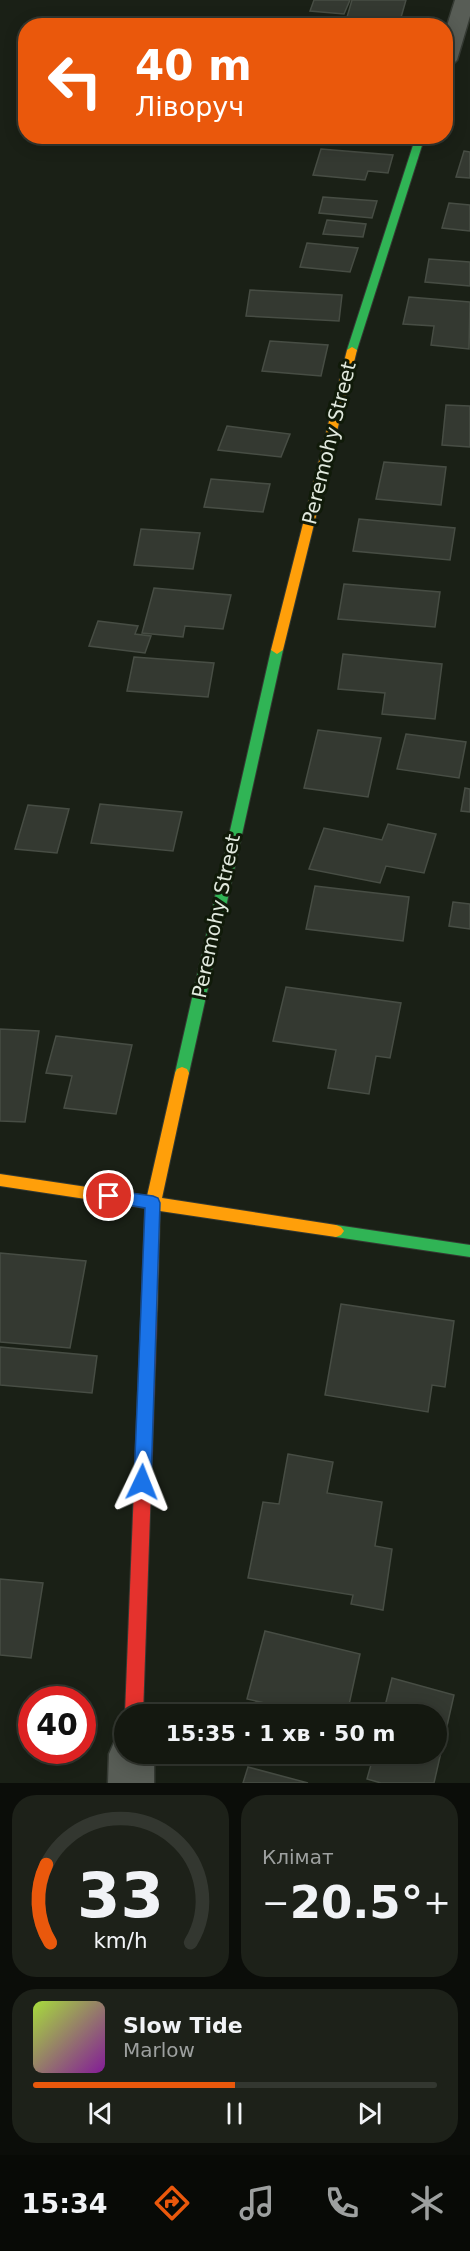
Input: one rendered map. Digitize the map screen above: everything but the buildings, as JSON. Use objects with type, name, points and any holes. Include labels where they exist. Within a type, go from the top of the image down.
[{"type":"street","points":[[453,38],[465,0]]},
{"type":"street","name":"Peremohy Street","points":[[134,1704],[153,1203],[257,733],[348,362],[418,144]]},
{"type":"street","points":[[0,1180],[470,1251]]},
{"type":"street","points":[[131,1783],[132,1764]]},
{"type":"traffic: fast","points":[[352,350],[418,144]]},
{"type":"traffic: fast","points":[[182,1073],[277,650]]},
{"type":"traffic: fast","points":[[336,1231],[470,1251]]},
{"type":"traffic: slow","points":[[277,650],[352,350]]},
{"type":"traffic: slow","points":[[149,1314],[153,1203],[182,1073]]},
{"type":"traffic: slow","points":[[0,1180],[336,1231]]},
{"type":"traffic: jam","points":[[134,1704],[149,1314]]},
{"type":"route","points":[[109,1196],[153,1203],[142,1482]]}]
